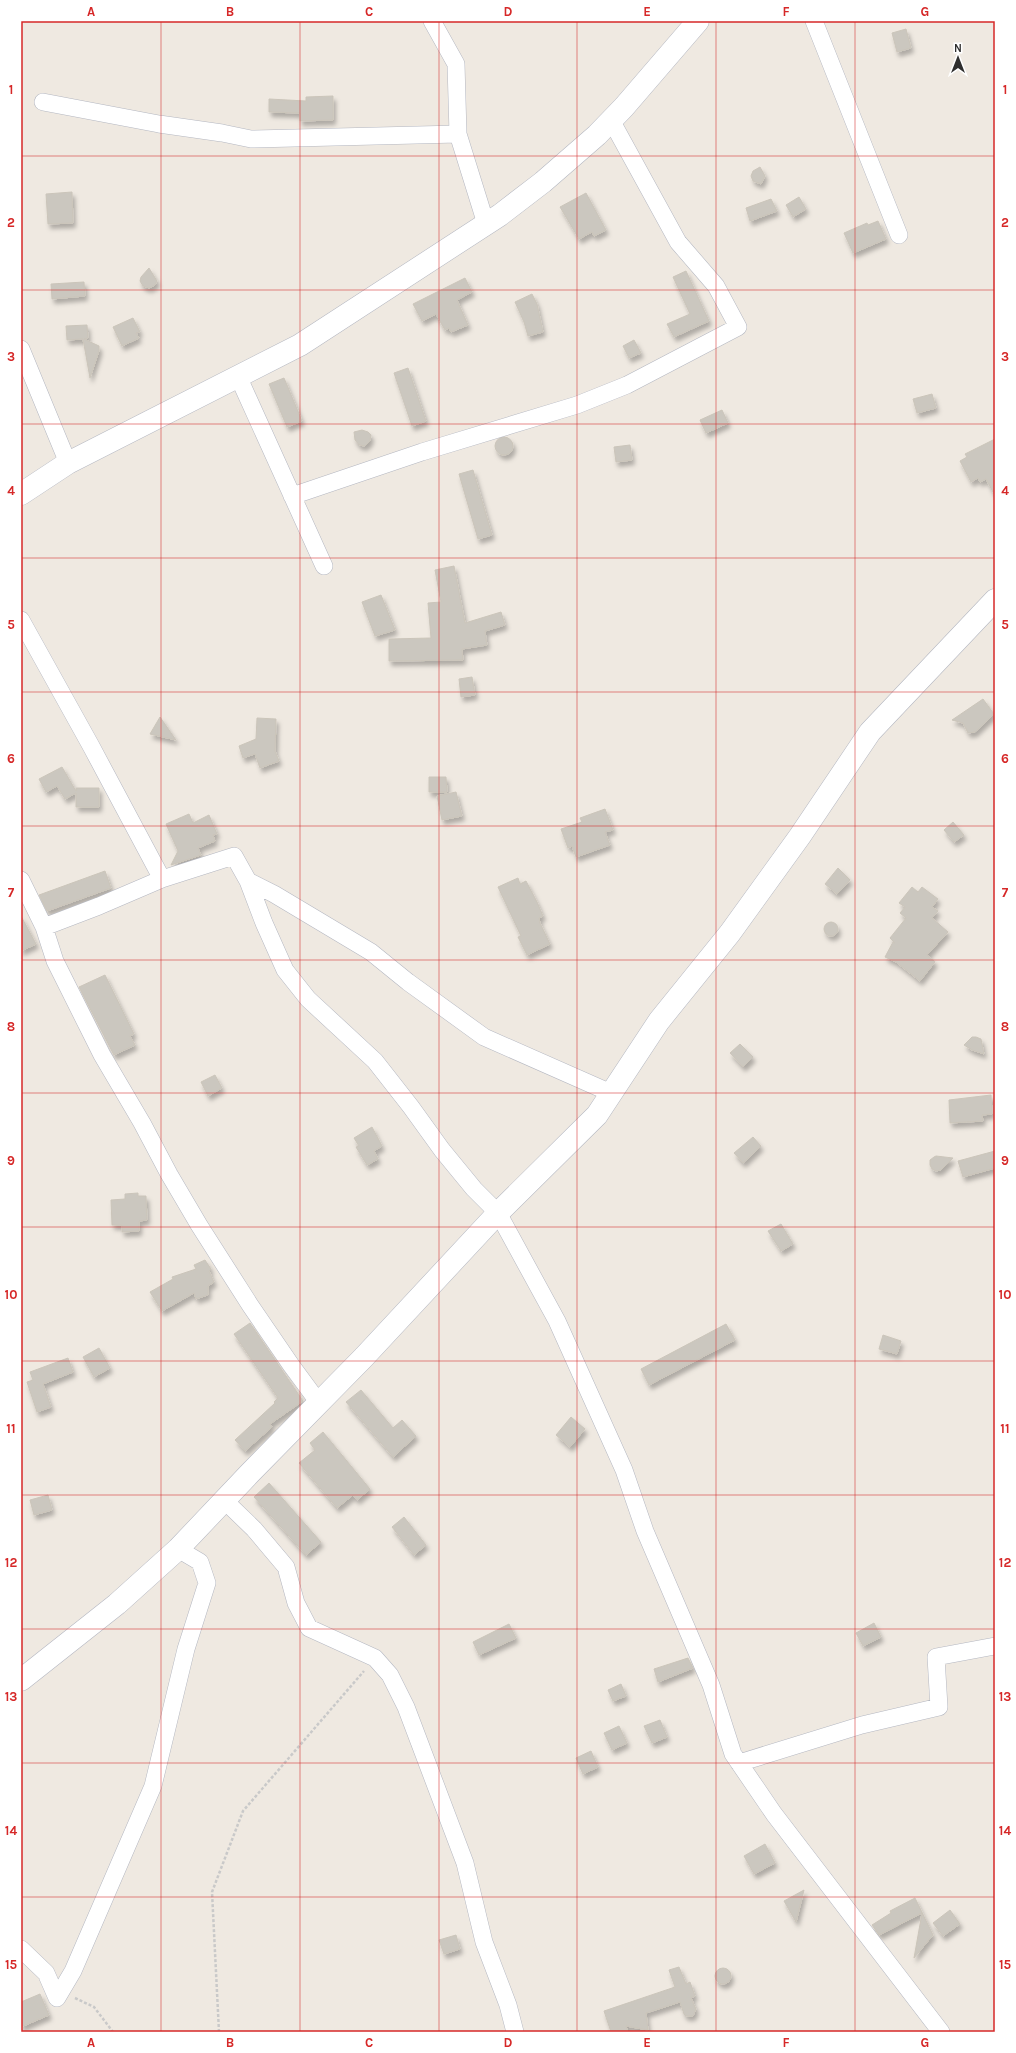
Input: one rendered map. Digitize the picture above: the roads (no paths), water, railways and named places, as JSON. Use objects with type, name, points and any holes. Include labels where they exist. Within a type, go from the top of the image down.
[{"type":"street","points":[[432,21],[456,64],[458,134],[486,224]]},
{"type":"street","points":[[21,494],[68,463],[300,344],[486,224],[577,154],[612,120],[698,21]]},
{"type":"street","points":[[814,21],[899,235]]},
{"type":"street","points":[[43,102],[159,124],[222,133],[251,139],[458,134]]},
{"type":"street","points":[[292,496],[422,452],[577,405],[627,385],[738,326],[716,286],[678,242],[612,120]]},
{"type":"street","points":[[21,349],[68,463]]},
{"type":"street","points":[[238,376],[324,566]]},
{"type":"street","points":[[21,1680],[117,1604],[178,1549],[320,1403],[498,1214],[597,1115],[659,1021],[730,933],[800,836],[870,732],[995,600]]},
{"type":"street","points":[[21,620],[95,752],[162,879]]},
{"type":"street","points":[[44,927],[99,906],[162,879],[234,856],[248,881],[264,923],[286,970],[308,999],[375,1061],[442,1150],[474,1189],[498,1214],[557,1321],[624,1470],[645,1531],[711,1685],[733,1754],[774,1814],[941,2032]]},
{"type":"street","points":[[21,880],[44,927],[55,961],[102,1055],[142,1123],[199,1226],[291,1365],[320,1403]]},
{"type":"street","points":[[248,881],[274,894],[370,952],[408,982],[484,1037],[612,1093]]},
{"type":"street","points":[[224,1500],[254,1529],[286,1567],[296,1603],[309,1628],[376,1658],[390,1675],[406,1707],[466,1863],[484,1942],[508,2005],[515,2032]]},
{"type":"street","points":[[21,1949],[46,1973],[57,1998],[73,1971],[154,1786],[186,1649],[207,1583],[200,1562],[178,1549]]},
{"type":"street","points":[[739,1763],[862,1725],[939,1707],[936,1657],[995,1646]]}]
